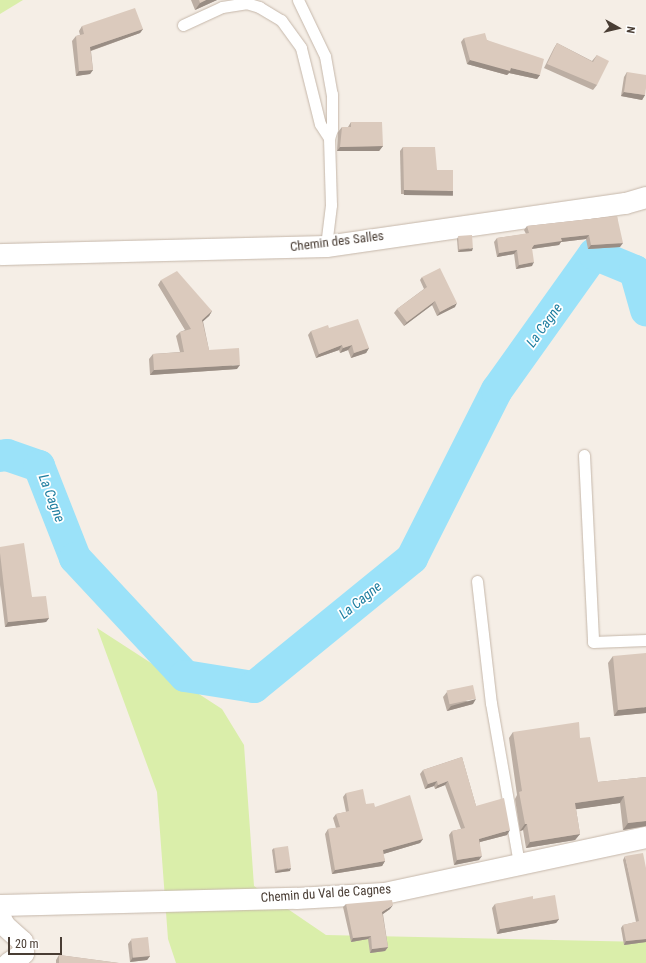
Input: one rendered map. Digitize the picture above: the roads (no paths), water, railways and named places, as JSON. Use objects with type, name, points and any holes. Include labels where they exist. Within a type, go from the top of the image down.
[{"type":"street","name":"Chemin des Salles","points":[[0,254],[326,246],[625,203],[646,197]]},
{"type":"street","name":"Chemin du Val de Cagnes","points":[[0,905],[296,898],[384,893],[646,837]]},
{"type":"street","points":[[0,917],[4,925],[22,941],[23,953],[8,963]]},
{"type":"lane","points":[[298,0],[325,56],[332,94],[332,129],[329,138],[331,205],[326,246]]},
{"type":"lane","points":[[183,25],[222,7],[246,3],[260,7],[281,20],[301,48],[320,124],[329,138]]},
{"type":"lane","points":[[584,455],[593,642],[646,640]]},
{"type":"lane","points":[[477,581],[491,703],[519,864]]},
{"type":"waterway","name":"La Cagne","points":[[0,456],[7,455],[39,466],[75,558],[185,676],[254,687],[412,558],[497,390],[594,254],[635,271],[646,310]]}]
